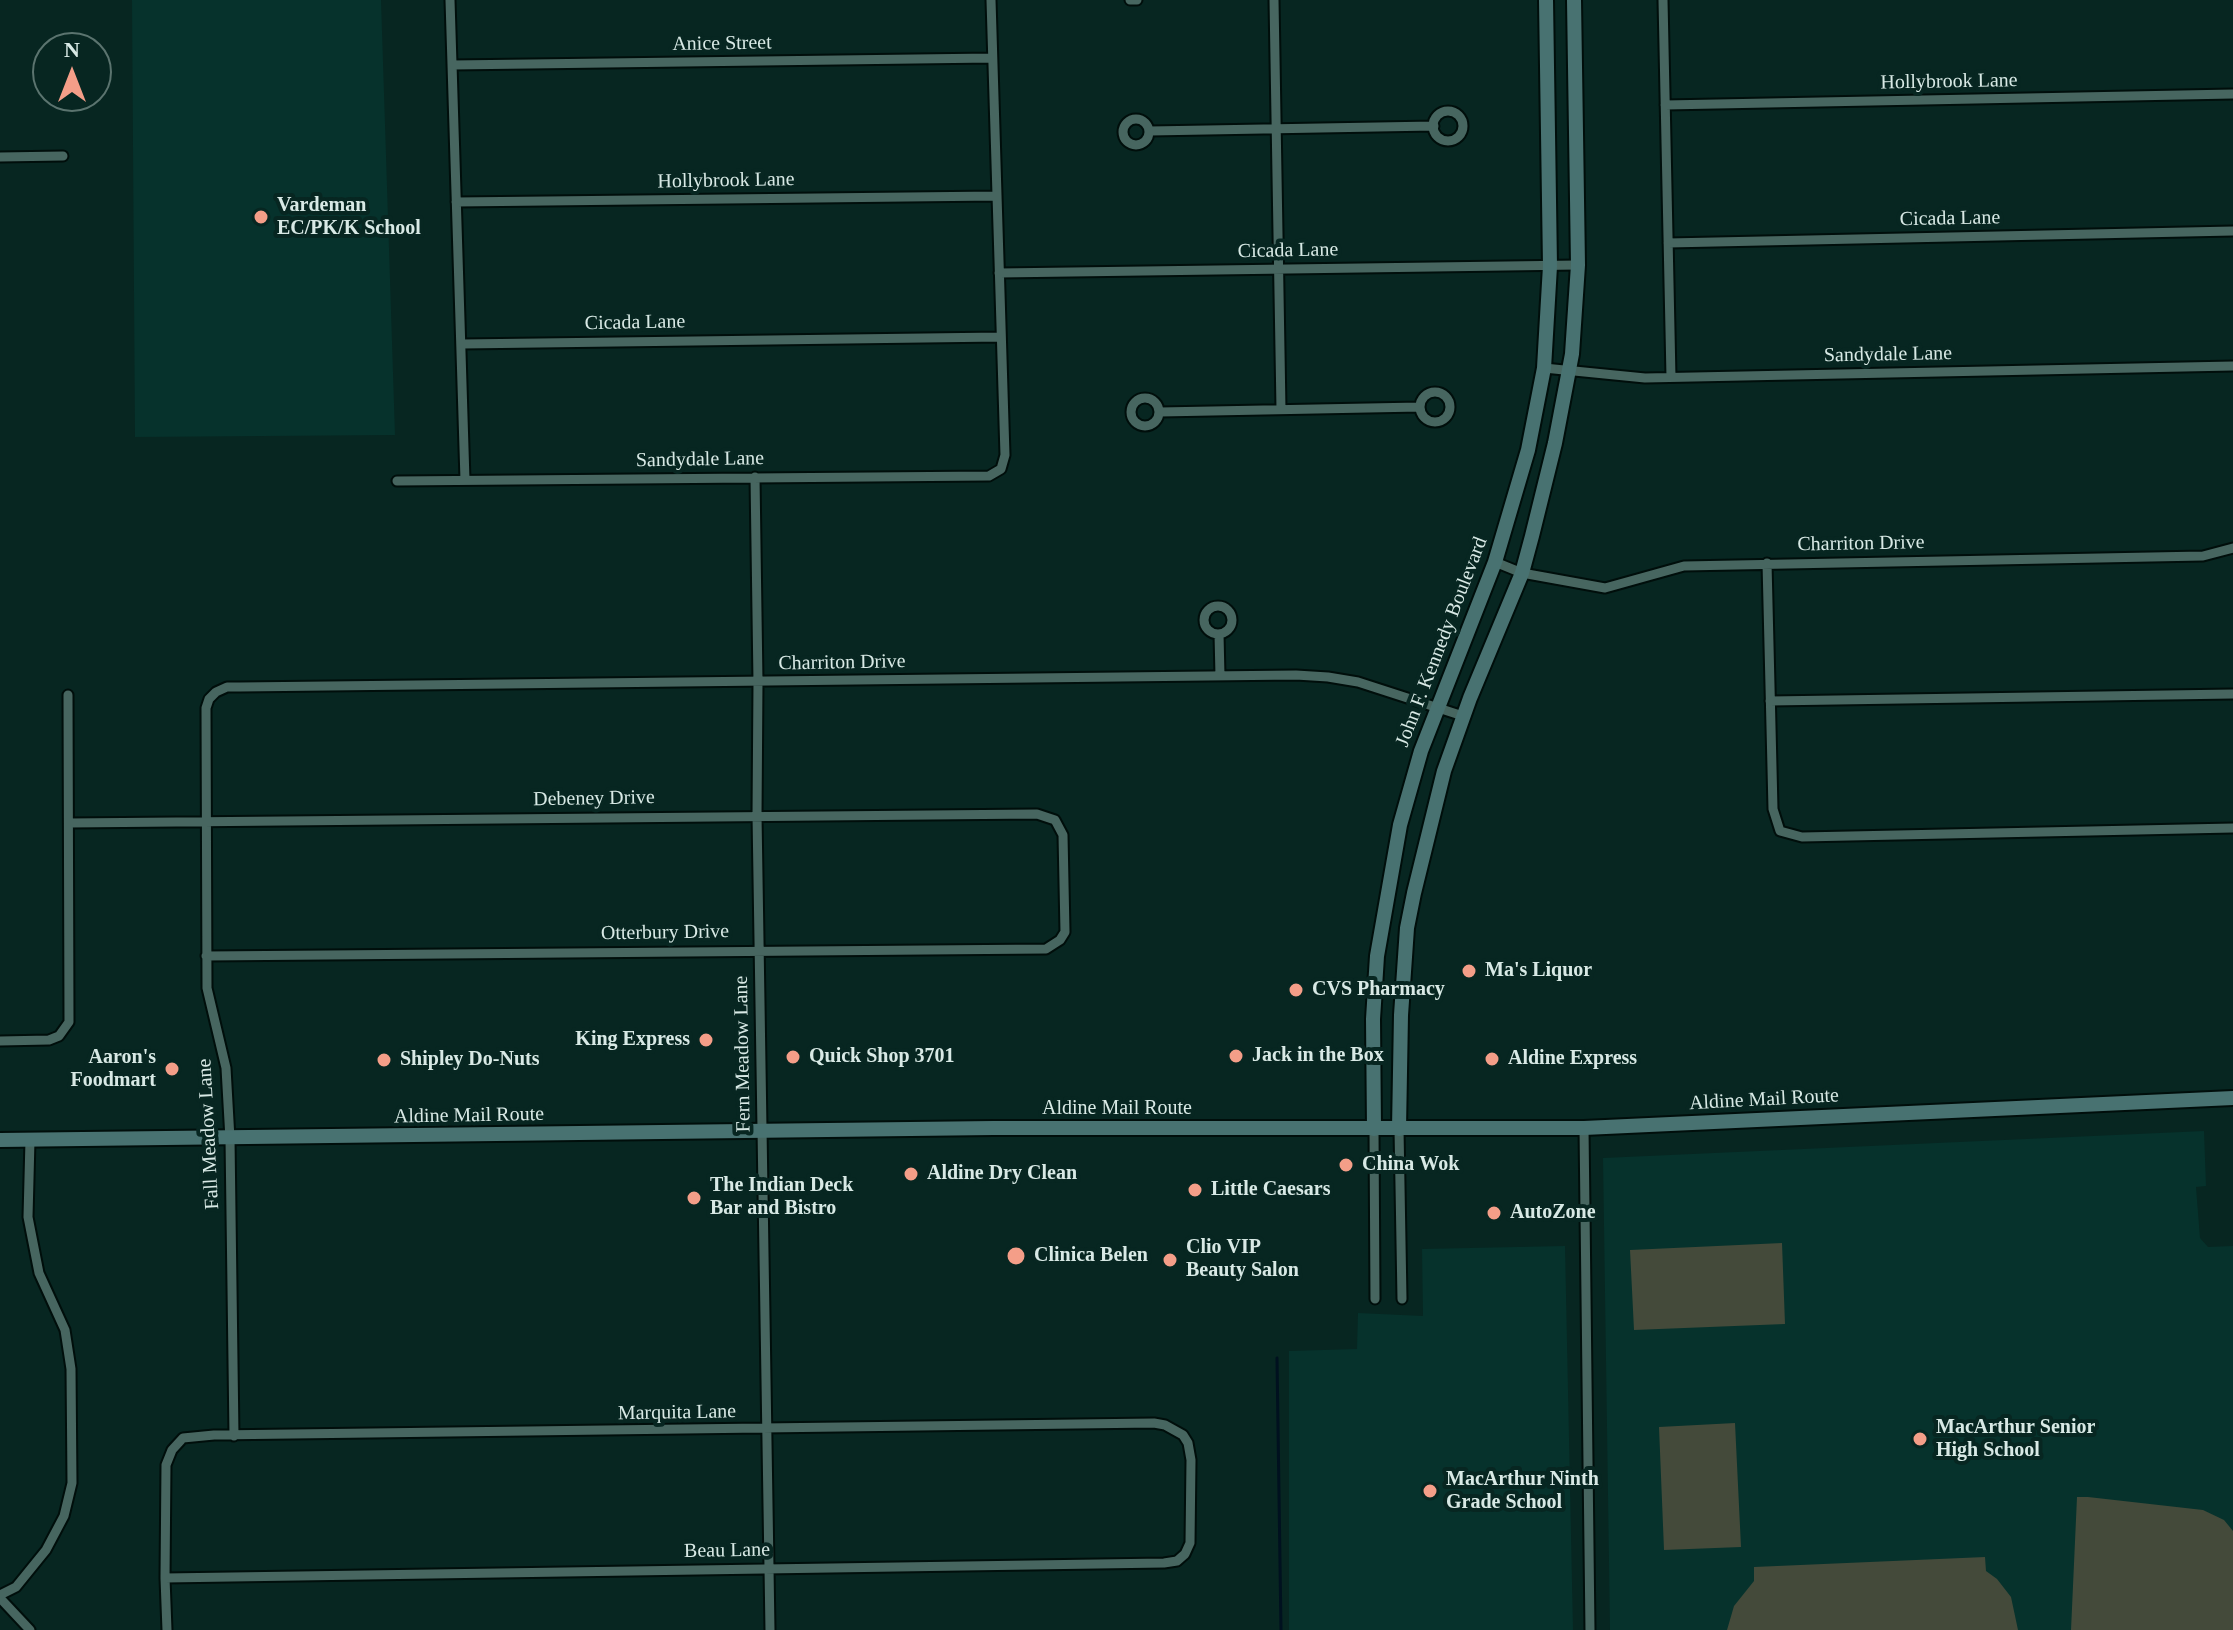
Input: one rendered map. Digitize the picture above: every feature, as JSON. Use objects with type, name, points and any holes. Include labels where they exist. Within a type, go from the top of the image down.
[{"type":"main road","name":"John F. Kennedy Boulevard","points":[[1374,1129],[1373,1019],[1383,918],[1400,825],[1421,751],[1495,562],[1528,450],[1544,368],[1550,266],[1546,0]]},
{"type":"main road","points":[[1399,1129],[1401,1015],[1408,924],[1444,771],[1463,716],[1522,573],[1540,510],[1569,372],[1578,265],[1574,0]]},
{"type":"main road","points":[[1383,918],[1408,924]]},
{"type":"main road","name":"Aldine Mail Route","points":[[0,1140],[993,1128],[1584,1128],[2233,1098]]},
{"type":"street","points":[[450,0],[465,480]]},
{"type":"street","points":[[991,0],[1001,337]]},
{"type":"street","points":[[1130,0],[1137,0]]},
{"type":"street","points":[[1274,0],[1281,409]]},
{"type":"street","points":[[1663,0],[1671,377]]},
{"type":"street","name":"Anice Street","points":[[452,65],[992,58]]},
{"type":"street","name":"Hollybrook Lane","points":[[1665,105],[2233,94]]},
{"type":"street","points":[[1150,131],[1434,126]]},
{"type":"street","points":[[0,157],[63,156]]},
{"type":"street","name":"Hollybrook Lane","points":[[456,202],[997,196]]},
{"type":"street","name":"Cicada Lane","points":[[1668,243],[2233,231]]},
{"type":"street","name":"Cicada Lane","points":[[999,273],[1578,265]]},
{"type":"street","name":"Cicada Lane","points":[[462,344],[1001,337]]},
{"type":"street","name":"Sandydale Lane","points":[[397,481],[989,476],[1001,469],[1005,455],[1001,337]]},
{"type":"street","name":"Sandydale Lane","points":[[1544,368],[1645,378],[2233,366]]},
{"type":"street","points":[[1160,412],[1420,407]]},
{"type":"street","name":"Fern Meadow Lane","points":[[755,477],[770,1630]]},
{"type":"street","name":"Charriton Drive","points":[[1495,562],[1522,573],[1605,588],[1684,566],[2203,556],[2233,548]]},
{"type":"street","points":[[1767,563],[1773,809],[1780,831],[1802,837],[2233,828]]},
{"type":"street","points":[[1219,634],[1220,676]]},
{"type":"street","name":"Charriton Drive","points":[[216,692],[227,687],[1328,677],[1358,682],[1463,716]]},
{"type":"street","name":"Fall Meadow Lane","points":[[216,692],[206,708],[206,956],[210,1009],[226,1068],[230,1139],[234,1436]]},
{"type":"street","points":[[1770,701],[2233,694]]},
{"type":"street","points":[[1,1041],[49,1040],[59,1036],[69,1022],[68,695]]},
{"type":"street","name":"Debeney Drive","points":[[69,823],[757,815],[1048,816],[1061,826],[1065,881]]},
{"type":"street","name":"Otterbury Drive","points":[[206,956],[1046,949],[1060,940],[1065,932],[1065,881]]},
{"type":"street","points":[[1584,1128],[1590,1630]]},
{"type":"street","name":"John F. Kennedy Boulevard","points":[[1374,1129],[1375,1299]]},
{"type":"street","points":[[1399,1129],[1402,1299]]},
{"type":"street","points":[[30,1140],[28,1217],[39,1273],[65,1330],[71,1369],[72,1483],[64,1516],[46,1550],[16,1587],[0,1596],[30,1630]]},
{"type":"street","name":"Marquita Lane","points":[[165,1578],[166,1465],[172,1450],[183,1438],[1154,1423],[1183,1435],[1190,1453]]},
{"type":"street","name":"Beau Lane","points":[[165,1578],[1150,1564],[1177,1561],[1190,1543],[1190,1453]]},
{"type":"street","points":[[165,1578],[167,1630]]},
{"type":"shaded area","name":"Vardeman EC/PK/K School","points":[[132,0],[381,0],[395,435],[135,437]]},
{"type":"shaded area","name":"MacArthur Senior High School","points":[[2204,1131],[2206,1186],[2196,1187],[2200,1238],[2208,1247],[2233,1246],[2233,1630],[1610,1630],[1603,1158]]},
{"type":"shaded area","name":"MacArthur Ninth Grade School","points":[[1565,1246],[1573,1630],[1289,1630],[1289,1351],[1357,1349],[1358,1313],[1423,1316],[1422,1249]]},
{"type":"green space","points":[[1782,1243],[1785,1324],[1634,1330],[1630,1250]]},
{"type":"green space","points":[[1735,1423],[1741,1547],[1664,1550],[1659,1427]]},
{"type":"green space","points":[[2077,1497],[2203,1510],[2224,1520],[2233,1531],[2233,1630],[2071,1630]]},
{"type":"green space","points":[[1985,1557],[1986,1571],[2011,1597],[2018,1630],[1727,1630],[1734,1606],[1754,1581],[1754,1567]]},
{"type":"waterway","points":[[1277,1358],[1281,1630]]},
{"type":"place","name":"Vardeman EC/PK/K School","points":[[261,217]]},
{"type":"place","name":"Ma's Liquor","points":[[1469,971]]},
{"type":"place","name":"CVS Pharmacy","points":[[1296,990]]},
{"type":"place","name":"King Express","points":[[706,1040]]},
{"type":"place","name":"Jack in the Box","points":[[1236,1056]]},
{"type":"place","name":"Quick Shop 3701","points":[[793,1057]]},
{"type":"place","name":"Aldine Express","points":[[1492,1059]]},
{"type":"place","name":"Shipley Do-Nuts","points":[[384,1060]]},
{"type":"place","name":"Aaron's Foodmart","points":[[172,1069]]},
{"type":"place","name":"China Wok","points":[[1346,1165]]},
{"type":"place","name":"Aldine Dry Clean","points":[[911,1174]]},
{"type":"place","name":"Little Caesars","points":[[1195,1190]]},
{"type":"place","name":"The Indian Deck Bar and Bistro","points":[[694,1198]]},
{"type":"place","name":"AutoZone","points":[[1494,1213]]},
{"type":"place","name":"Clinica Belen","points":[[1016,1256]]},
{"type":"place","name":"Clio VIP Beauty Salon","points":[[1170,1260]]},
{"type":"place","name":"MacArthur Senior High School","points":[[1920,1439]]},
{"type":"place","name":"MacArthur Ninth Grade School","points":[[1430,1491]]}]
